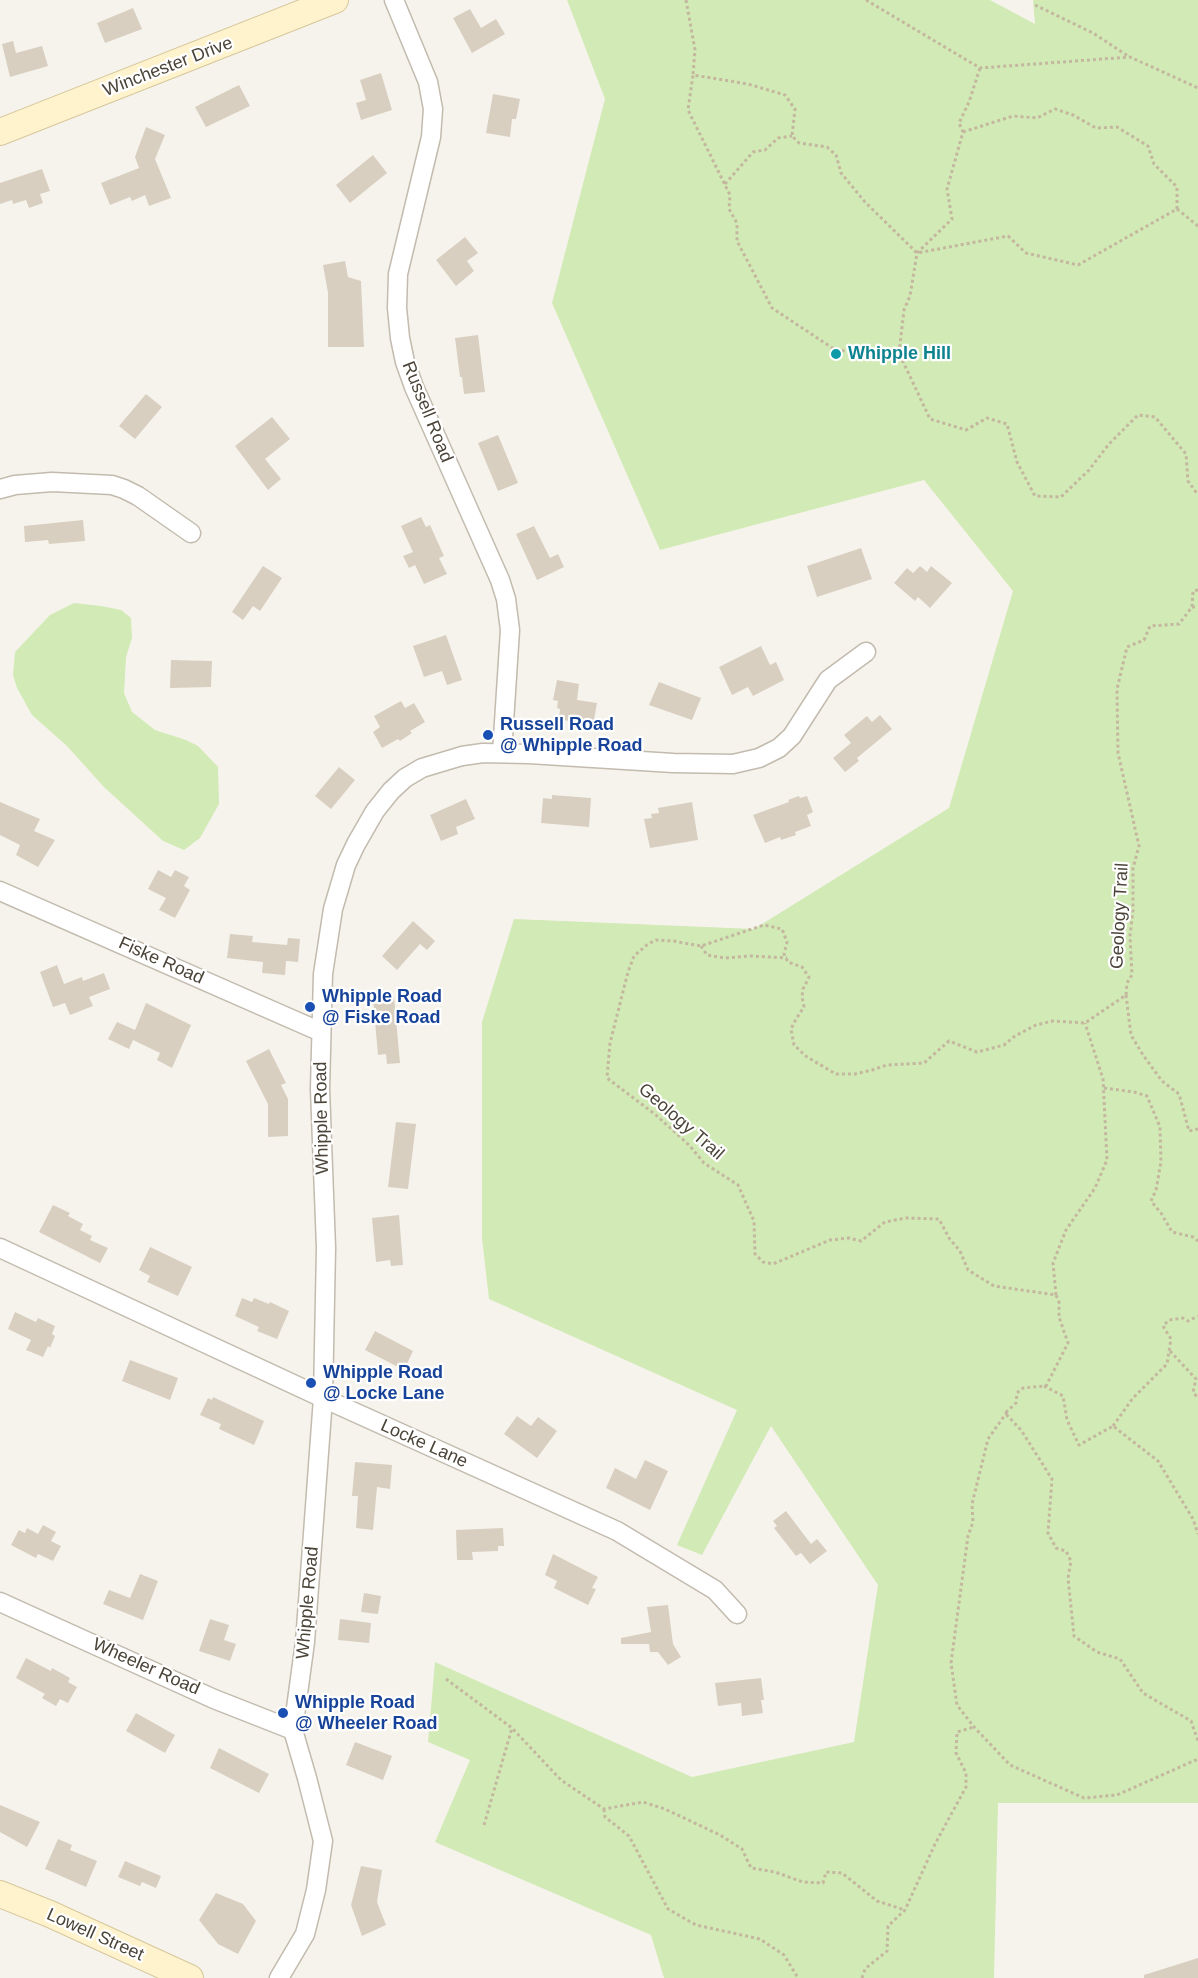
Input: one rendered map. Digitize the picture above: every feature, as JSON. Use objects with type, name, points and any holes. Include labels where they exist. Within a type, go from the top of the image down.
[{"type":"street","name":"Winchester Drive","points":[[0,132],[335,0]]},
{"type":"street","name":"Russell Road","points":[[394,0],[428,82],[433,109],[431,137],[398,274],[397,308],[400,338],[412,380],[500,580],[506,600],[510,630],[502,753]]},
{"type":"street","points":[[0,489],[15,485],[52,482],[112,485],[138,496],[191,533]]},
{"type":"street","name":"Whipple Road","points":[[279,1978],[305,1935],[316,1890],[323,1841],[293,1730],[305,1642],[320,1465],[323,1398],[326,1248],[320,1089],[323,974],[333,909],[346,865],[375,811],[399,783],[422,768],[468,755],[502,753],[673,763],[734,764],[759,758],[779,748],[792,736],[828,680],[866,652]]},
{"type":"street","name":"Fiske Road","points":[[0,891],[321,1032]]},
{"type":"street","name":"Locke Lane","points":[[0,1248],[323,1398],[618,1531],[715,1590],[737,1614]]},
{"type":"street","name":"Wheeler Road","points":[[0,1602],[214,1699],[293,1730]]},
{"type":"street","name":"Lowell Street","points":[[0,1894],[50,1914],[190,1978]]},
{"type":"path","points":[[686,0],[694,50],[688,110],[730,195],[729,209],[737,223],[737,241],[772,308],[837,351],[888,349],[899,353]]},
{"type":"path","points":[[866,0],[980,68],[1130,57]]},
{"type":"path","points":[[1035,4],[1094,33],[1130,57],[1198,88]]},
{"type":"path","points":[[980,68],[969,102],[959,123],[963,132],[946,189],[952,219],[917,253],[910,296],[904,310],[899,353],[930,419],[966,430],[987,418],[1007,424],[1017,462],[1035,496],[1061,497],[1089,470],[1109,444],[1138,415],[1155,417],[1186,454],[1188,481],[1198,495]]},
{"type":"path","points":[[693,75],[748,84],[785,95],[795,109],[792,136]]},
{"type":"path","points":[[963,132],[1013,116],[1037,118],[1055,109],[1073,115],[1096,128],[1117,127],[1148,146],[1154,164],[1177,187],[1177,209]]},
{"type":"path","points":[[725,184],[753,152],[765,150],[778,138],[792,136],[799,142],[827,147],[836,155],[841,173],[865,202],[917,253]]},
{"type":"path","points":[[1177,209],[1198,226]]},
{"type":"path","points":[[917,253],[1008,236],[1026,253],[1078,265],[1177,209]]},
{"type":"path","points":[[1198,590],[1193,591],[1192,607],[1198,607]]},
{"type":"path","name":"Geology Trail","points":[[1085,1023],[1126,995],[1127,983],[1131,975],[1133,868],[1139,846],[1118,753],[1117,689],[1127,647],[1144,640],[1150,626],[1179,624],[1192,607]]},
{"type":"path","name":"Geology Trail","points":[[787,958],[784,954],[787,942],[782,930],[764,925],[701,946],[656,940],[648,944],[634,956],[628,972],[610,1043],[607,1078],[656,1115],[705,1163],[738,1185],[754,1221],[755,1254],[763,1262],[772,1264],[830,1239],[849,1238],[861,1241],[885,1222],[906,1218],[939,1219],[949,1238],[960,1251],[968,1270],[993,1286],[1056,1295]]},
{"type":"path","points":[[701,946],[707,955],[725,958],[751,956],[787,958],[788,962],[802,967],[809,977],[803,989],[804,1007],[791,1029],[794,1045],[807,1057],[836,1074],[864,1072],[887,1065],[924,1063],[949,1041],[977,1052],[1004,1045],[1015,1036],[1036,1025],[1053,1021],[1085,1023],[1103,1079],[1107,1160],[1095,1188],[1066,1230],[1053,1263],[1059,1317],[1068,1343],[1046,1386]]},
{"type":"path","points":[[1126,995],[1131,1035],[1162,1081],[1179,1094],[1189,1131],[1198,1129]]},
{"type":"path","points":[[1104,1088],[1147,1096],[1160,1127],[1161,1162],[1156,1190],[1151,1200],[1172,1232],[1198,1241]]},
{"type":"path","points":[[1198,1316],[1188,1321],[1183,1318],[1168,1320],[1163,1326],[1171,1340],[1167,1364],[1132,1398],[1113,1426],[1079,1445],[1067,1420],[1063,1396],[1046,1386],[1023,1388],[1017,1393],[1016,1403],[1005,1413],[988,1439],[974,1490],[973,1522],[968,1536],[951,1663],[957,1705],[974,1727],[1010,1765],[1084,1798],[1117,1795],[1198,1759]]},
{"type":"path","points":[[1170,1351],[1197,1379],[1193,1392],[1198,1398]]},
{"type":"path","points":[[1005,1413],[1021,1430],[1052,1479],[1048,1533],[1056,1548],[1066,1551],[1071,1562],[1068,1578],[1074,1636],[1097,1652],[1120,1659],[1143,1693],[1191,1721],[1198,1742]]},
{"type":"path","points":[[1113,1426],[1158,1461],[1193,1519],[1198,1534]]},
{"type":"path","points":[[446,1679],[512,1728],[561,1780],[604,1809],[643,1802],[664,1809],[720,1835],[742,1849],[751,1868],[775,1872],[803,1882],[823,1883],[826,1872],[843,1873],[877,1901],[905,1910]]},
{"type":"path","points":[[862,1978],[865,1969],[887,1951],[888,1926],[905,1910],[935,1844],[966,1787],[966,1773],[956,1753],[957,1732],[974,1727]]},
{"type":"path","points":[[484,1826],[512,1728]]},
{"type":"path","points":[[604,1809],[605,1817],[629,1836],[668,1909],[696,1925],[760,1939],[784,1955],[798,1978]]},
{"type":"green space","name":"Whipple Hill","points":[[567,0],[990,0],[1035,24],[1033,0],[1198,0],[1198,1803],[998,1803],[994,1978],[664,1978],[651,1935],[435,1842],[470,1760],[428,1742],[435,1662],[692,1777],[854,1742],[878,1585],[771,1426],[702,1555],[677,1545],[737,1410],[489,1299],[482,1238],[482,1022],[514,919],[754,929],[949,808],[1013,591],[924,480],[660,550],[552,303],[605,99]]},
{"type":"green space","points":[[74,603],[121,610],[131,618],[132,638],[126,657],[124,693],[132,712],[155,730],[198,746],[218,767],[219,804],[200,838],[184,850],[163,841],[104,787],[67,746],[32,715],[17,688],[13,675],[15,652],[50,615]]},
{"type":"building","points":[[133,8],[142,29],[105,43],[97,23]]},
{"type":"building","points":[[470,9],[481,28],[496,19],[505,34],[472,53],[453,18]]},
{"type":"building","points":[[13,41],[16,53],[42,46],[48,66],[10,77],[2,44]]},
{"type":"building","points":[[381,73],[392,110],[361,120],[356,103],[366,100],[360,80]]},
{"type":"building","points":[[239,85],[250,106],[206,127],[195,107]]},
{"type":"building","points":[[493,94],[520,99],[516,119],[512,119],[510,137],[486,133]]},
{"type":"building","points":[[146,127],[165,135],[155,159],[171,198],[149,206],[145,195],[132,201],[130,197],[110,205],[101,183],[139,168],[135,157]]},
{"type":"building","points":[[373,155],[387,173],[350,203],[336,185]]},
{"type":"building","points":[[42,169],[50,191],[40,194],[43,203],[29,208],[26,200],[13,204],[12,200],[0,204],[0,183]]},
{"type":"building","points":[[465,237],[478,253],[467,261],[474,271],[456,286],[436,260]]},
{"type":"building","points":[[345,261],[348,277],[361,281],[364,347],[328,347],[328,293],[323,265]]},
{"type":"building","points":[[478,335],[485,392],[464,394],[455,338]]},
{"type":"building","points":[[146,394],[162,407],[135,439],[119,426]]},
{"type":"building","points":[[272,417],[290,439],[265,459],[281,479],[268,490],[235,446]]},
{"type":"building","points":[[498,435],[518,483],[498,491],[478,443]]},
{"type":"building","points":[[421,517],[426,527],[430,525],[444,556],[439,558],[447,574],[424,584],[415,565],[409,568],[403,556],[413,552],[401,526]]},
{"type":"building","points":[[83,520],[85,541],[49,544],[48,540],[25,542],[24,526]]},
{"type":"building","points":[[534,526],[550,558],[558,554],[564,567],[537,580],[516,534]]},
{"type":"building","points":[[861,548],[872,579],[817,597],[807,566]]},
{"type":"building","points":[[263,566],[282,578],[260,611],[253,606],[243,620],[232,612]]},
{"type":"building","points":[[920,566],[927,572],[931,566],[952,583],[930,608],[918,597],[915,601],[894,583],[907,568],[913,573]]},
{"type":"building","points":[[446,635],[462,680],[447,685],[442,671],[424,677],[413,646]]},
{"type":"building","points":[[761,646],[770,665],[776,662],[784,680],[753,696],[748,687],[732,695],[719,667]]},
{"type":"building","points":[[171,660],[212,661],[211,687],[170,688]]},
{"type":"building","points":[[557,680],[579,684],[577,700],[597,703],[593,726],[559,719],[558,701],[553,700]]},
{"type":"building","points":[[659,682],[701,698],[692,720],[649,705]]},
{"type":"building","points":[[401,701],[405,708],[414,703],[425,722],[410,731],[412,733],[400,741],[398,739],[382,748],[373,732],[380,727],[374,716]]},
{"type":"building","points":[[880,715],[892,729],[857,758],[859,761],[845,772],[833,758],[851,743],[844,735],[867,716],[872,722]]},
{"type":"building","points":[[339,767],[355,780],[331,809],[315,796]]},
{"type":"building","points":[[552,795],[591,798],[589,827],[541,823],[543,798],[552,799]]},
{"type":"building","points":[[799,796],[800,798],[807,796],[813,812],[807,815],[811,826],[795,832],[796,835],[781,840],[780,837],[765,843],[753,815]]},
{"type":"building","points":[[466,799],[475,819],[456,827],[458,834],[441,841],[430,815]]},
{"type":"building","points":[[0,802],[40,819],[34,831],[55,840],[38,867],[16,855],[20,845],[0,835]]},
{"type":"building","points":[[692,802],[698,840],[650,848],[644,819],[652,818],[651,814],[659,813],[658,808]]},
{"type":"building","points":[[158,870],[171,877],[175,870],[189,877],[184,886],[190,890],[175,918],[159,910],[166,898],[148,889]]},
{"type":"building","points":[[413,921],[435,941],[427,950],[420,944],[397,970],[382,956]]},
{"type":"building","points":[[230,934],[253,936],[252,942],[287,945],[288,938],[300,939],[298,962],[286,961],[285,975],[262,973],[263,962],[227,958]]},
{"type":"building","points":[[57,965],[64,984],[82,977],[83,981],[104,973],[110,989],[89,997],[93,1006],[70,1015],[65,1003],[53,1007],[40,972]]},
{"type":"building","points":[[394,997],[400,1063],[387,1064],[386,1054],[378,1055],[373,999]]},
{"type":"building","points":[[146,1003],[191,1025],[172,1068],[157,1060],[160,1053],[133,1040],[129,1049],[108,1039],[117,1022],[135,1030]]},
{"type":"building","points":[[269,1049],[286,1083],[281,1085],[288,1099],[288,1136],[268,1137],[268,1104],[246,1061]]},
{"type":"building","points":[[396,1122],[416,1124],[408,1189],[388,1187]]},
{"type":"building","points":[[53,1205],[70,1213],[68,1216],[83,1224],[80,1230],[92,1236],[90,1240],[108,1248],[100,1263],[39,1232]]},
{"type":"building","points":[[399,1215],[403,1265],[391,1266],[390,1260],[376,1262],[372,1218]]},
{"type":"building","points":[[150,1247],[192,1267],[178,1296],[147,1282],[150,1276],[139,1270]]},
{"type":"building","points":[[242,1298],[252,1302],[254,1298],[269,1304],[270,1302],[289,1311],[277,1339],[257,1331],[259,1327],[235,1316]]},
{"type":"building","points":[[15,1312],[36,1322],[38,1318],[55,1326],[52,1334],[55,1336],[43,1357],[26,1350],[31,1340],[8,1329]]},
{"type":"building","points":[[375,1331],[413,1351],[404,1370],[365,1350]]},
{"type":"building","points":[[130,1360],[178,1378],[170,1400],[122,1381]]},
{"type":"building","points":[[213,1397],[264,1421],[254,1445],[219,1429],[221,1424],[200,1415],[208,1398],[212,1400]]},
{"type":"building","points":[[517,1416],[531,1426],[538,1417],[557,1431],[537,1458],[504,1434]]},
{"type":"building","points":[[645,1460],[668,1471],[650,1510],[606,1488],[615,1468],[636,1479]]},
{"type":"building","points":[[355,1462],[392,1465],[390,1489],[377,1487],[373,1530],[356,1528],[358,1496],[352,1496]]},
{"type":"building","points":[[786,1511],[811,1544],[817,1539],[827,1551],[810,1564],[801,1553],[796,1556],[774,1528],[777,1526],[773,1521]]},
{"type":"building","points":[[43,1525],[56,1532],[51,1541],[61,1546],[53,1561],[38,1554],[36,1558],[11,1545],[19,1530],[25,1533],[27,1528],[38,1534]]},
{"type":"building","points":[[503,1528],[504,1546],[498,1546],[498,1551],[472,1552],[473,1560],[457,1560],[456,1530]]},
{"type":"building","points":[[553,1554],[598,1577],[592,1588],[596,1589],[588,1605],[554,1588],[557,1581],[545,1575]]},
{"type":"building","points":[[140,1574],[158,1581],[143,1620],[103,1604],[109,1590],[130,1598]]},
{"type":"building","points":[[364,1593],[381,1596],[378,1614],[361,1612]]},
{"type":"building","points":[[668,1605],[673,1644],[681,1657],[668,1665],[658,1652],[650,1652],[649,1644],[621,1644],[621,1638],[651,1632],[647,1607]]},
{"type":"building","points":[[210,1619],[229,1625],[224,1640],[236,1644],[230,1661],[199,1651]]},
{"type":"building","points":[[340,1619],[371,1623],[369,1643],[338,1640]]},
{"type":"building","points":[[26,1658],[70,1678],[68,1682],[77,1687],[68,1703],[60,1699],[56,1706],[42,1698],[45,1694],[16,1678]]},
{"type":"building","points":[[761,1678],[763,1713],[742,1716],[741,1703],[718,1706],[715,1683]]},
{"type":"building","points":[[136,1713],[175,1735],[165,1753],[126,1731]]},
{"type":"building","points":[[355,1742],[392,1756],[383,1780],[346,1765]]},
{"type":"building","points":[[219,1748],[269,1774],[259,1793],[210,1768]]},
{"type":"building","points":[[0,1805],[40,1822],[27,1847],[0,1832]]},
{"type":"building","points":[[58,1839],[72,1845],[70,1850],[97,1861],[86,1887],[45,1869]]},
{"type":"building","points":[[125,1861],[161,1876],[156,1888],[142,1882],[140,1886],[118,1877]]},
{"type":"building","points":[[361,1866],[382,1870],[377,1902],[386,1925],[362,1936],[351,1905]]},
{"type":"building","points":[[216,1893],[243,1904],[256,1921],[238,1954],[218,1944],[199,1920]]},
{"type":"building","points":[[1198,1958],[1198,1978],[1144,1978],[1144,1975]]},
{"type":"place","name":"Whipple Hill","points":[[836,354]]},
{"type":"place","name":"Russell Road @ Whipple Road","points":[[488,735]]},
{"type":"place","name":"Whipple Road @ Fiske Road","points":[[310,1007]]},
{"type":"place","name":"Whipple Road @ Locke Lane","points":[[311,1383]]},
{"type":"place","name":"Whipple Road @ Wheeler Road","points":[[283,1713]]}]
